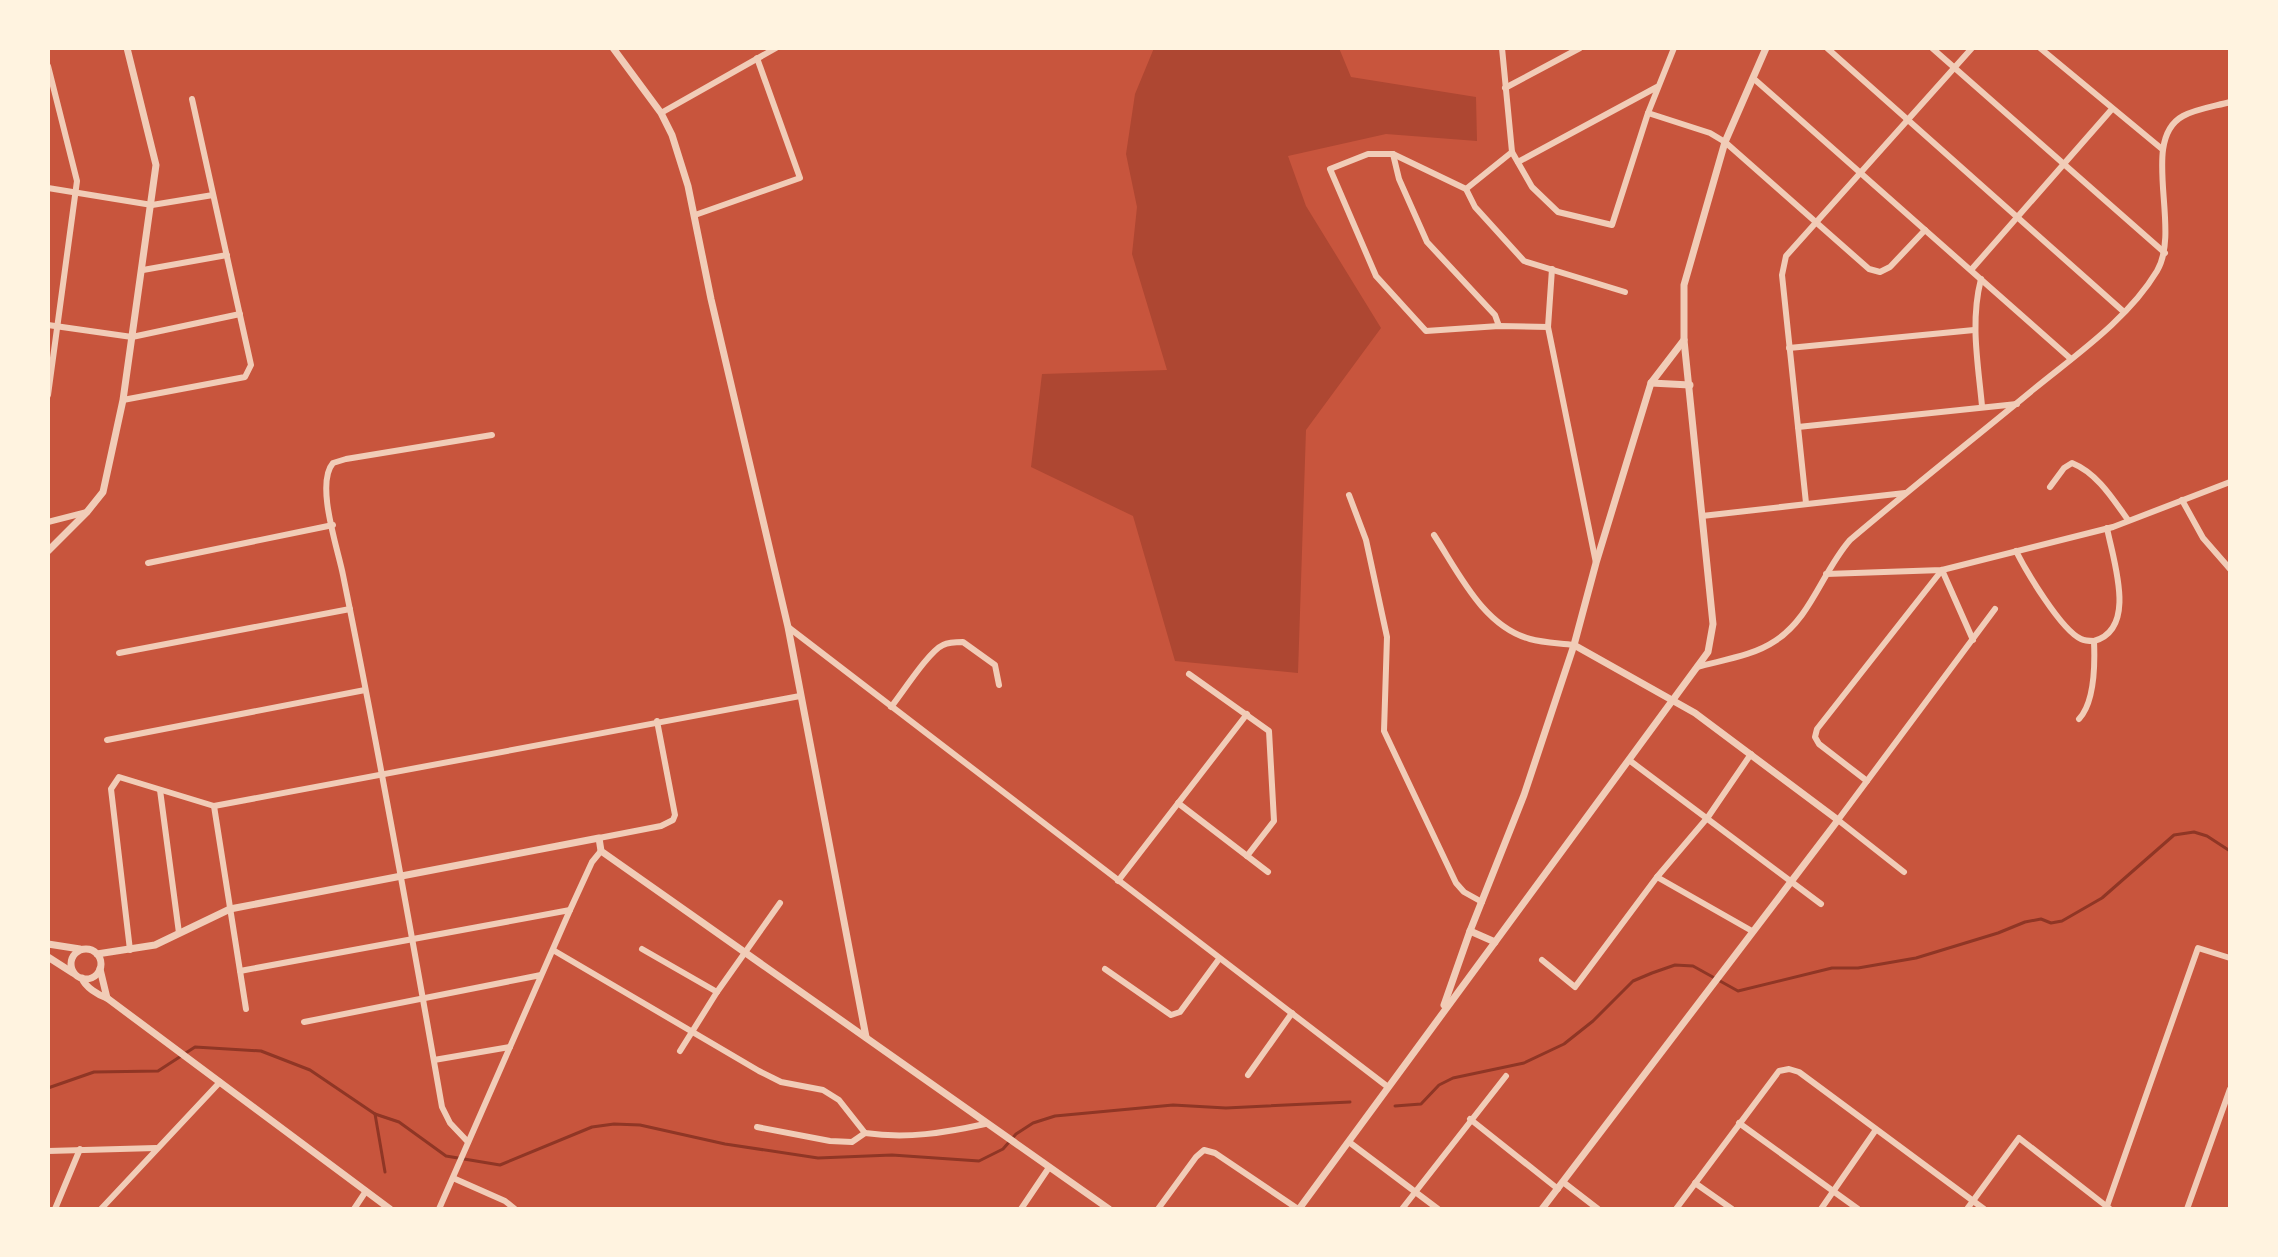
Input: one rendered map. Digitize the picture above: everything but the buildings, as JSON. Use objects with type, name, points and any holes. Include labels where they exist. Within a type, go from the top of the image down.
[{"type":"street","points":[[48,551],[103,492],[123,400],[156,165],[127,48]]},
{"type":"street","points":[[613,48],[661,113],[672,135],[695,215],[711,299],[788,627],[866,1037]]},
{"type":"street","points":[[661,113],[776,48]]},
{"type":"street","points":[[1502,48],[1512,152],[1532,187],[1558,212],[1612,225],[1657,87],[1674,48]]},
{"type":"street","points":[[1505,88],[1580,48]]},
{"type":"street","points":[[1158,1209],[1204,1150],[1215,1153],[1298,1209],[1708,652],[1713,624],[1684,340],[1684,285],[1725,142],[1766,48]]},
{"type":"street","points":[[1827,48],[2124,312]]},
{"type":"street","points":[[1932,48],[2165,253]]},
{"type":"street","points":[[1806,503],[1782,275],[1786,256],[1972,48]]},
{"type":"street","points":[[2040,48],[2162,149]]},
{"type":"street","points":[[695,215],[800,178],[757,58]]},
{"type":"street","points":[[48,66],[76,172],[77,193],[48,395]]},
{"type":"street","points":[[1753,78],[2071,359]]},
{"type":"street","points":[[1518,162],[1657,87]]},
{"type":"street","points":[[123,400],[245,377],[250,372],[251,365],[192,99]]},
{"type":"street","points":[[1697,667],[1775,642],[1793,627],[1850,540],[2124,312],[2145,289],[2165,253],[2162,149],[2169,129],[2183,116],[2230,102]]},
{"type":"street","points":[[1971,270],[2112,109]]},
{"type":"street","points":[[1648,113],[1697,128],[1725,142],[1869,269],[1880,272],[1890,267],[1925,230]]},
{"type":"street","points":[[1466,189],[1512,152]]},
{"type":"street","points":[[1548,327],[1499,326],[1426,331],[1376,276],[1330,169],[1368,154],[1393,154],[1466,189],[1475,207],[1524,261],[1625,292]]},
{"type":"street","points":[[1393,154],[1399,179],[1427,242],[1495,315],[1499,326]]},
{"type":"street","points":[[48,188],[152,205],[213,195]]},
{"type":"street","points":[[143,270],[227,255]]},
{"type":"street","points":[[1552,269],[1548,327],[1596,563]]},
{"type":"street","points":[[1981,279],[1974,330],[1982,406]]},
{"type":"street","points":[[48,325],[132,337],[240,314]]},
{"type":"street","points":[[1789,348],[1974,330]]},
{"type":"street","points":[[1441,1013],[1524,795],[1574,645],[1651,383],[1684,340]]},
{"type":"street","points":[[1651,383],[1690,385]]},
{"type":"street","points":[[1798,427],[2017,404]]},
{"type":"street","points":[[466,1145],[442,1107],[325,480],[333,463],[346,459],[492,435]]},
{"type":"street","points":[[2050,487],[2064,468],[2072,463],[2082,467],[2108,492],[2128,520]]},
{"type":"street","points":[[1826,574],[1942,570],[2107,528],[2230,482]]},
{"type":"street","points":[[1702,516],[1907,493]]},
{"type":"street","points":[[1349,495],[1366,540],[1387,637],[1384,731],[1456,883],[1464,892],[1482,902]]},
{"type":"street","points":[[2182,500],[2203,538],[2230,569]]},
{"type":"street","points":[[48,522],[87,512]]},
{"type":"street","points":[[148,563],[333,525]]},
{"type":"street","points":[[2016,551],[2043,595],[2072,633],[2081,639],[2094,641],[2109,635],[2119,618],[2116,572],[2107,528]]},
{"type":"street","points":[[1434,535],[1479,604],[1503,626],[1529,639],[1574,645],[1695,713],[1904,872]]},
{"type":"street","points":[[1942,570],[1973,640]]},
{"type":"street","points":[[1867,781],[1819,744],[1815,737],[1817,729],[1942,570]]},
{"type":"street","points":[[119,653],[350,609]]},
{"type":"street","points":[[1542,1209],[1995,609]]},
{"type":"street","points":[[788,627],[1388,1087]]},
{"type":"street","points":[[2079,719],[2088,705],[2094,641]]},
{"type":"street","points":[[891,707],[928,657],[944,644],[963,642],[995,665],[999,685]]},
{"type":"street","points":[[1189,674],[1269,731],[1274,821],[1247,856]]},
{"type":"street","points":[[107,740],[365,690]]},
{"type":"street","points":[[130,950],[111,789],[119,777],[214,806],[800,696]]},
{"type":"street","points":[[1118,881],[1247,714]]},
{"type":"street","points":[[97,954],[155,945],[230,909],[668,825],[675,815],[657,721]]},
{"type":"street","points":[[1542,960],[1575,987],[1657,877],[1708,817],[1751,754]]},
{"type":"street","points":[[1629,760],[1821,904]]},
{"type":"street","points":[[160,790],[179,933]]},
{"type":"street","points":[[1178,803],[1268,872]]},
{"type":"street","points":[[214,806],[246,1009]]},
{"type":"street","points":[[599,838],[601,851],[1048,1169],[1109,1209]]},
{"type":"street","points":[[439,1209],[570,910],[592,862],[601,851]]},
{"type":"street","points":[[1657,877],[1752,931]]},
{"type":"street","points":[[680,1051],[780,903]]},
{"type":"street","points":[[240,971],[570,910]]},
{"type":"street","points":[[1470,931],[1495,942]]},
{"type":"street","points":[[48,944],[90,949],[97,954],[107,998]]},
{"type":"street","points":[[1967,1209],[2019,1138],[2108,1208],[2198,948],[2230,958]]},
{"type":"street","points":[[78,976],[71,960],[80,949]]},
{"type":"street","points":[[642,949],[717,992]]},
{"type":"street","points":[[553,950],[781,1082],[823,1090],[839,1100],[865,1133]]},
{"type":"street","points":[[48,957],[78,976],[390,1209]]},
{"type":"street","points":[[1105,969],[1167,1014],[1176,1015],[1219,959]]},
{"type":"street","points":[[78,976],[91,978],[100,967]]},
{"type":"street","points":[[304,1022],[541,975]]},
{"type":"street","points":[[1248,1075],[1292,1013]]},
{"type":"street","points":[[434,1060],[510,1047]]},
{"type":"street","points":[[1676,1209],[1779,1071],[1789,1069],[1799,1072],[1984,1209]]},
{"type":"street","points":[[1402,1209],[1506,1076]]},
{"type":"street","points":[[101,1209],[220,1082]]},
{"type":"street","points":[[2187,1209],[2230,1089]]},
{"type":"street","points":[[1470,1119],[1560,1186],[1598,1209]]},
{"type":"street","points":[[1739,1123],[1858,1209]]},
{"type":"street","points":[[757,1127],[830,1141],[852,1142],[865,1133],[895,1137],[936,1134],[985,1124]]},
{"type":"street","points":[[1821,1209],[1875,1131]]},
{"type":"street","points":[[1349,1142],[1438,1209]]},
{"type":"street","points":[[48,1151],[157,1148]]},
{"type":"street","points":[[55,1209],[80,1149]]},
{"type":"street","points":[[1021,1209],[1048,1169]]},
{"type":"street","points":[[453,1178],[505,1201],[515,1209]]},
{"type":"street","points":[[1695,1183],[1732,1209]]},
{"type":"street","points":[[354,1209],[366,1191]]},
{"type":"shaded area","points":[[1154,48],[1339,48],[1351,77],[1476,97],[1477,141],[1386,134],[1288,156],[1306,206],[1381,328],[1306,430],[1298,673],[1175,661],[1133,516],[1031,467],[1042,374],[1167,370],[1132,254],[1137,207],[1126,154],[1135,94]]},
{"type":"waterway","points":[[1395,1106],[1421,1104],[1439,1085],[1453,1078],[1524,1063],[1564,1044],[1593,1021],[1633,981],[1675,965],[1693,966],[1738,991],[1832,968],[1858,968],[1916,958],[2025,922],[2041,919],[2051,923],[2062,921],[2102,898],[2174,835],[2194,832],[2207,836],[2230,851]]},
{"type":"waterway","points":[[48,1088],[94,1072],[158,1071],[195,1047],[261,1051],[310,1070],[375,1114],[399,1122],[446,1156],[500,1165],[592,1127],[614,1124],[640,1125],[725,1144],[818,1158],[892,1155],[979,1161],[1003,1149],[1016,1134],[1033,1123],[1055,1116],[1173,1105],[1226,1108],[1350,1102]]},
{"type":"waterway","points":[[375,1114],[385,1172]]}]
